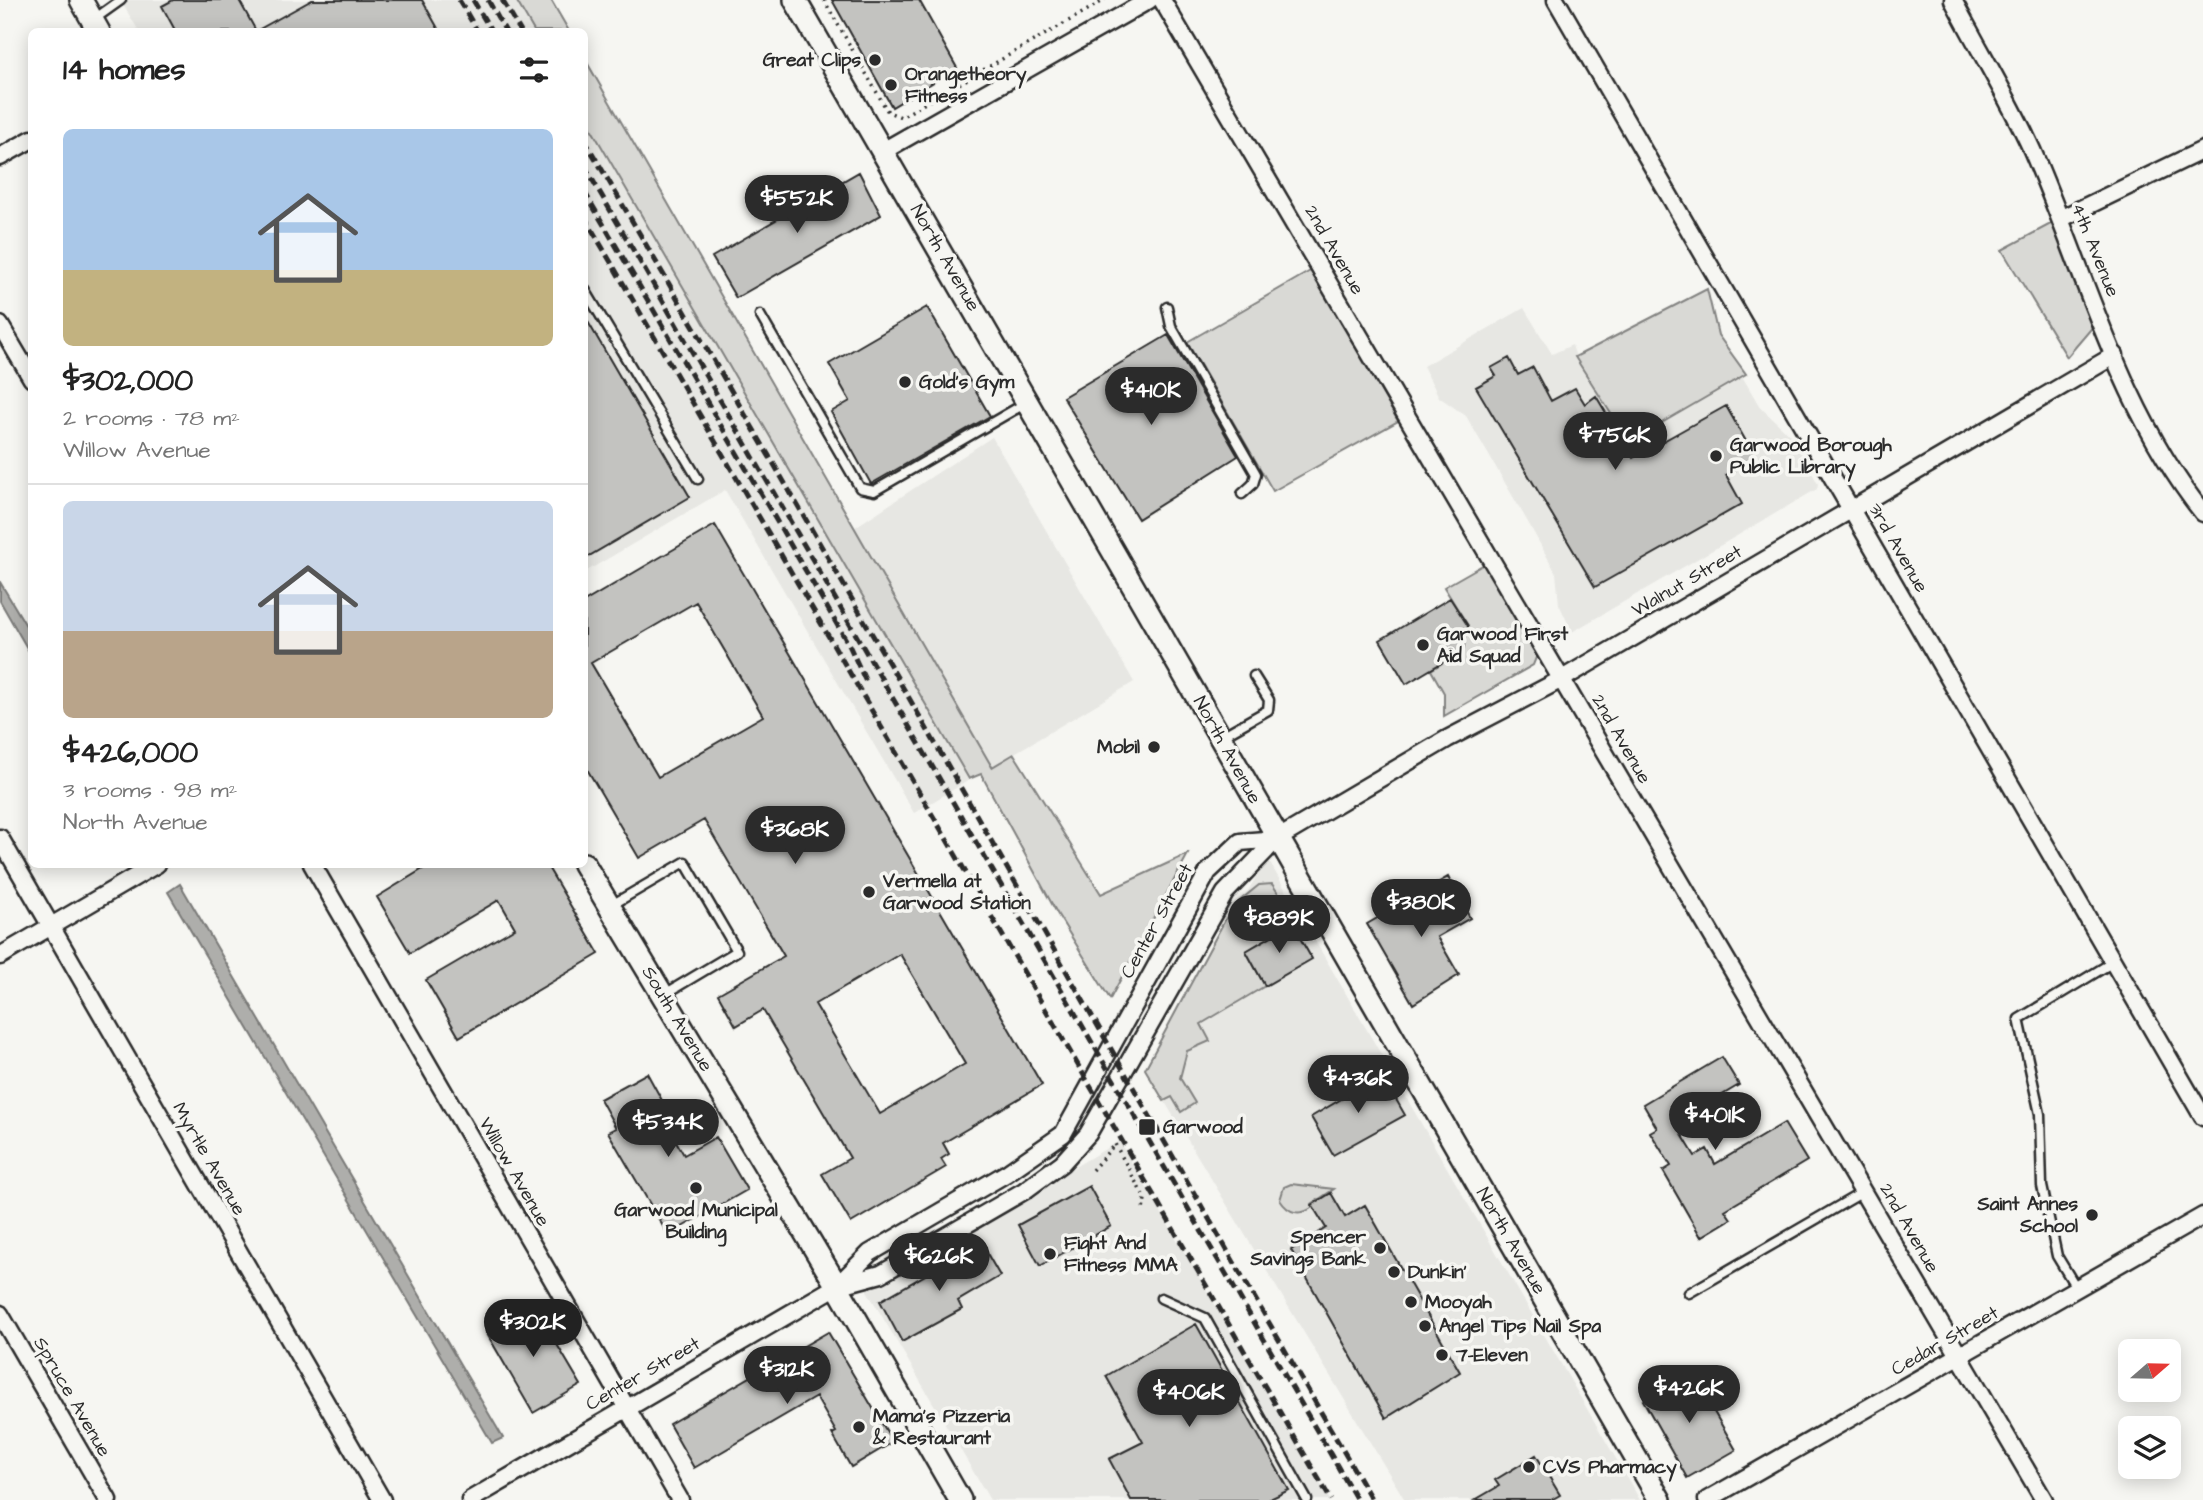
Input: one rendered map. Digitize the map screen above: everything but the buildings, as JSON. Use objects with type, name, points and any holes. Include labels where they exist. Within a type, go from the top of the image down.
[{"type":"main road","points":[[81,0],[96,26]]},
{"type":"main road","name":"North Avenue","points":[[794,0],[1660,1500]]},
{"type":"main road","name":"South Avenue","points":[[586,868],[837,1286],[960,1500]]},
{"type":"street","points":[[883,151],[1149,0]]},
{"type":"street","name":"2nd Avenue","points":[[1162,0],[2043,1500]]},
{"type":"street","name":"3rd Avenue","points":[[1556,0],[2203,1117]]},
{"type":"street","name":"4th Avenue","points":[[1953,0],[2031,148],[2134,400],[2165,458],[2203,513]]},
{"type":"street","points":[[0,157],[28,141]]},
{"type":"street","points":[[2060,219],[2203,150]]},
{"type":"street","points":[[0,325],[28,372]]},
{"type":"street","name":"Walnut Street","points":[[1277,839],[1447,739],[1562,679],[2115,355]]},
{"type":"street","name":"Myrtle Avenue","points":[[0,838],[382,1500]]},
{"type":"street","name":"Center Street","points":[[470,1500],[837,1286],[870,1252],[1007,1173],[1063,1134],[1208,872],[1240,842],[1277,839]]},
{"type":"street","name":"Center Street","points":[[837,1286],[881,1275],[1043,1178],[1079,1149],[1218,904],[1237,879],[1277,839]]},
{"type":"street","points":[[0,956],[150,868]]},
{"type":"street","name":"Willow Avenue","points":[[314,868],[680,1500]]},
{"type":"street","name":"Cedar Street","points":[[1707,1500],[2203,1216]]},
{"type":"street","name":"Spruce Avenue","points":[[0,1314],[108,1500]]},
{"type":"lane","points":[[96,26],[121,0]]},
{"type":"lane","points":[[588,295],[698,479]]},
{"type":"lane","points":[[1167,307],[1171,326],[1255,474],[1253,484],[1242,494]]},
{"type":"lane","points":[[760,316],[860,488],[874,491],[1028,402]]},
{"type":"lane","points":[[1220,737],[1268,710],[1269,700],[1254,676]]},
{"type":"lane","points":[[610,906],[685,862],[698,884],[737,951],[662,995]]},
{"type":"lane","points":[[2077,1289],[2057,1256],[2042,1186],[2040,1114],[2019,1019],[2113,962]]},
{"type":"lane","points":[[1689,1293],[1863,1192]]},
{"type":"lane","points":[[1161,1298],[1205,1318],[1307,1500]]},
{"type":"path","points":[[824,0],[888,112],[901,117],[1105,0]]},
{"type":"path","points":[[1092,1170],[1115,1144],[1145,1199],[1143,1210]]},
{"type":"shaded area","points":[[120,0],[516,0],[533,28],[137,28]]},
{"type":"shaded area","points":[[516,0],[551,0],[567,28],[532,28]]},
{"type":"shaded area","points":[[588,64],[992,767],[1014,754],[1101,894],[1188,854],[1110,999],[1058,915],[981,774],[969,779],[588,123]]},
{"type":"shaded area","points":[[588,124],[834,541],[992,437],[1134,682],[914,813],[725,490],[588,570]]},
{"type":"shaded area","points":[[2060,219],[2096,323],[2067,357],[2002,250]]},
{"type":"shaded area","points":[[1312,270],[1398,421],[1273,491],[1187,342]]},
{"type":"shaded area","points":[[1707,289],[1718,335],[1760,407],[1789,434],[1801,452],[1818,484],[1817,489],[1572,632],[1559,604],[1556,573],[1529,524],[1466,416],[1439,397],[1423,366],[1524,308],[1552,354],[1572,345],[1576,357]]},
{"type":"shaded area","points":[[1707,289],[1718,335],[1746,374],[1629,442],[1575,357]]},
{"type":"shaded area","points":[[1486,563],[1537,655],[1533,665],[1444,716],[1444,693],[1431,670],[1463,650],[1468,626],[1444,587]]},
{"type":"shaded area","points":[[0,582],[28,629],[28,650],[0,601]]},
{"type":"shaded area","points":[[1267,858],[1640,1500],[1405,1500],[1145,1069]]},
{"type":"shaded area","points":[[180,884],[503,1438],[492,1443],[168,892]]},
{"type":"shaded area","points":[[1272,884],[1297,921],[1246,951],[1265,986],[1201,1024],[1210,1041],[1187,1051],[1180,1078],[1195,1103],[1181,1112],[1172,1097],[1164,1101],[1145,1069],[1232,907],[1259,885]]},
{"type":"shaded area","points":[[1119,1141],[1330,1500],[990,1500],[866,1289]]},
{"type":"shaded area","points":[[1291,1184],[1334,1189],[1312,1204],[1313,1207],[1308,1210],[1295,1212],[1280,1200],[1284,1187]]},
{"type":"railway","points":[[459,0],[476,28]]},
{"type":"railway","points":[[473,0],[490,28]]},
{"type":"railway","points":[[488,0],[504,28]]},
{"type":"railway","points":[[502,0],[519,28]]},
{"type":"railway","points":[[588,146],[1372,1500]]},
{"type":"railway","points":[[588,172],[1357,1500]]},
{"type":"railway","points":[[588,198],[849,645],[866,682]]},
{"type":"railway","points":[[588,223],[1331,1500]]},
{"type":"place","name":"Great Clips","points":[[875,60]]},
{"type":"place","name":"Orangetheory Fitness","points":[[891,85]]},
{"type":"place","name":"Gold's Gym","points":[[905,382]]},
{"type":"place","name":"Garwood Borough Public Library","points":[[1716,456]]},
{"type":"place","name":"Garwood First Aid Squad","points":[[1423,645]]},
{"type":"place","name":"Mobil","points":[[1154,747]]},
{"type":"place","name":"Vermella at Garwood Station","points":[[869,892]]},
{"type":"place","name":"Garwood","points":[[1147,1127]]},
{"type":"place","name":"Garwood Municipal Building","points":[[696,1188]]},
{"type":"place","name":"Saint Annes School","points":[[2092,1215]]},
{"type":"place","name":"Spencer Savings Bank","points":[[1380,1248]]},
{"type":"place","name":"Fight And Fitness MMA","points":[[1050,1254]]},
{"type":"place","name":"Dunkin'","points":[[1394,1272]]},
{"type":"place","name":"Mooyah","points":[[1411,1302]]},
{"type":"place","name":"Angel Tips Nail Spa","points":[[1425,1326]]},
{"type":"place","name":"7-Eleven","points":[[1442,1355]]},
{"type":"place","name":"Mama's Pizzeria & Restaurant","points":[[859,1427]]},
{"type":"place","name":"CVS Pharmacy","points":[[1529,1467]]}]
